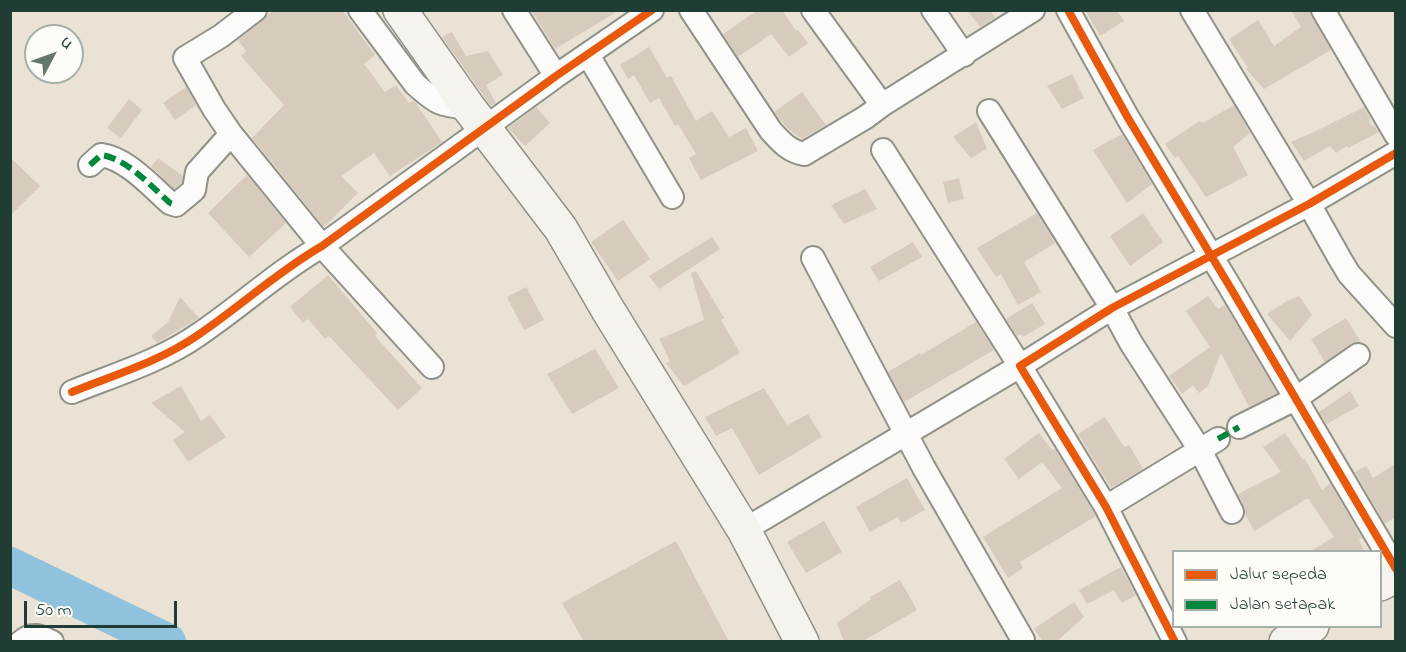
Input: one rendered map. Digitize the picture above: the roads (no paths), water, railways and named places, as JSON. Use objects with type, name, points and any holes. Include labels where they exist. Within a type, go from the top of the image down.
[{"type":"main road","points":[[400,10],[477,118],[561,229],[608,310],[744,530],[802,642]]},
{"type":"street","points":[[255,10],[221,36],[185,58],[231,134],[322,246],[432,367]]},
{"type":"street","points":[[360,10],[415,84],[442,105],[477,118]]},
{"type":"street","points":[[514,10],[556,76]]},
{"type":"street","points":[[72,392],[164,355],[198,336],[292,263],[322,246],[477,118],[556,76],[652,10]]},
{"type":"street","points":[[691,10],[771,131],[794,152],[804,154],[867,117],[882,105],[1033,10]]},
{"type":"street","points":[[813,10],[882,105]]},
{"type":"street","points":[[933,10],[963,55]]},
{"type":"street","points":[[1068,10],[1128,118],[1395,569]]},
{"type":"street","points":[[1192,10],[1349,274],[1395,326]]},
{"type":"street","points":[[1323,10],[1395,135]]},
{"type":"street","points":[[588,55],[672,197]]},
{"type":"street","points":[[989,111],[1112,308],[1137,353],[1209,445],[1232,512]]},
{"type":"street","points":[[90,165],[101,155],[111,156],[137,173],[170,203],[176,205],[194,190],[197,172],[231,134]]},
{"type":"street","points":[[883,150],[1106,507],[1175,642]]},
{"type":"street","points":[[744,530],[1020,366],[1112,308],[1309,204],[1395,153]]},
{"type":"street","points":[[813,258],[905,433],[1023,640]]},
{"type":"street","points":[[1239,427],[1295,399],[1358,355]]},
{"type":"street","points":[[1106,507],[1209,445]]},
{"type":"street","points":[[21,642],[30,635],[38,635],[52,642]]},
{"type":"waterway","points":[[10,566],[167,642]]}]
